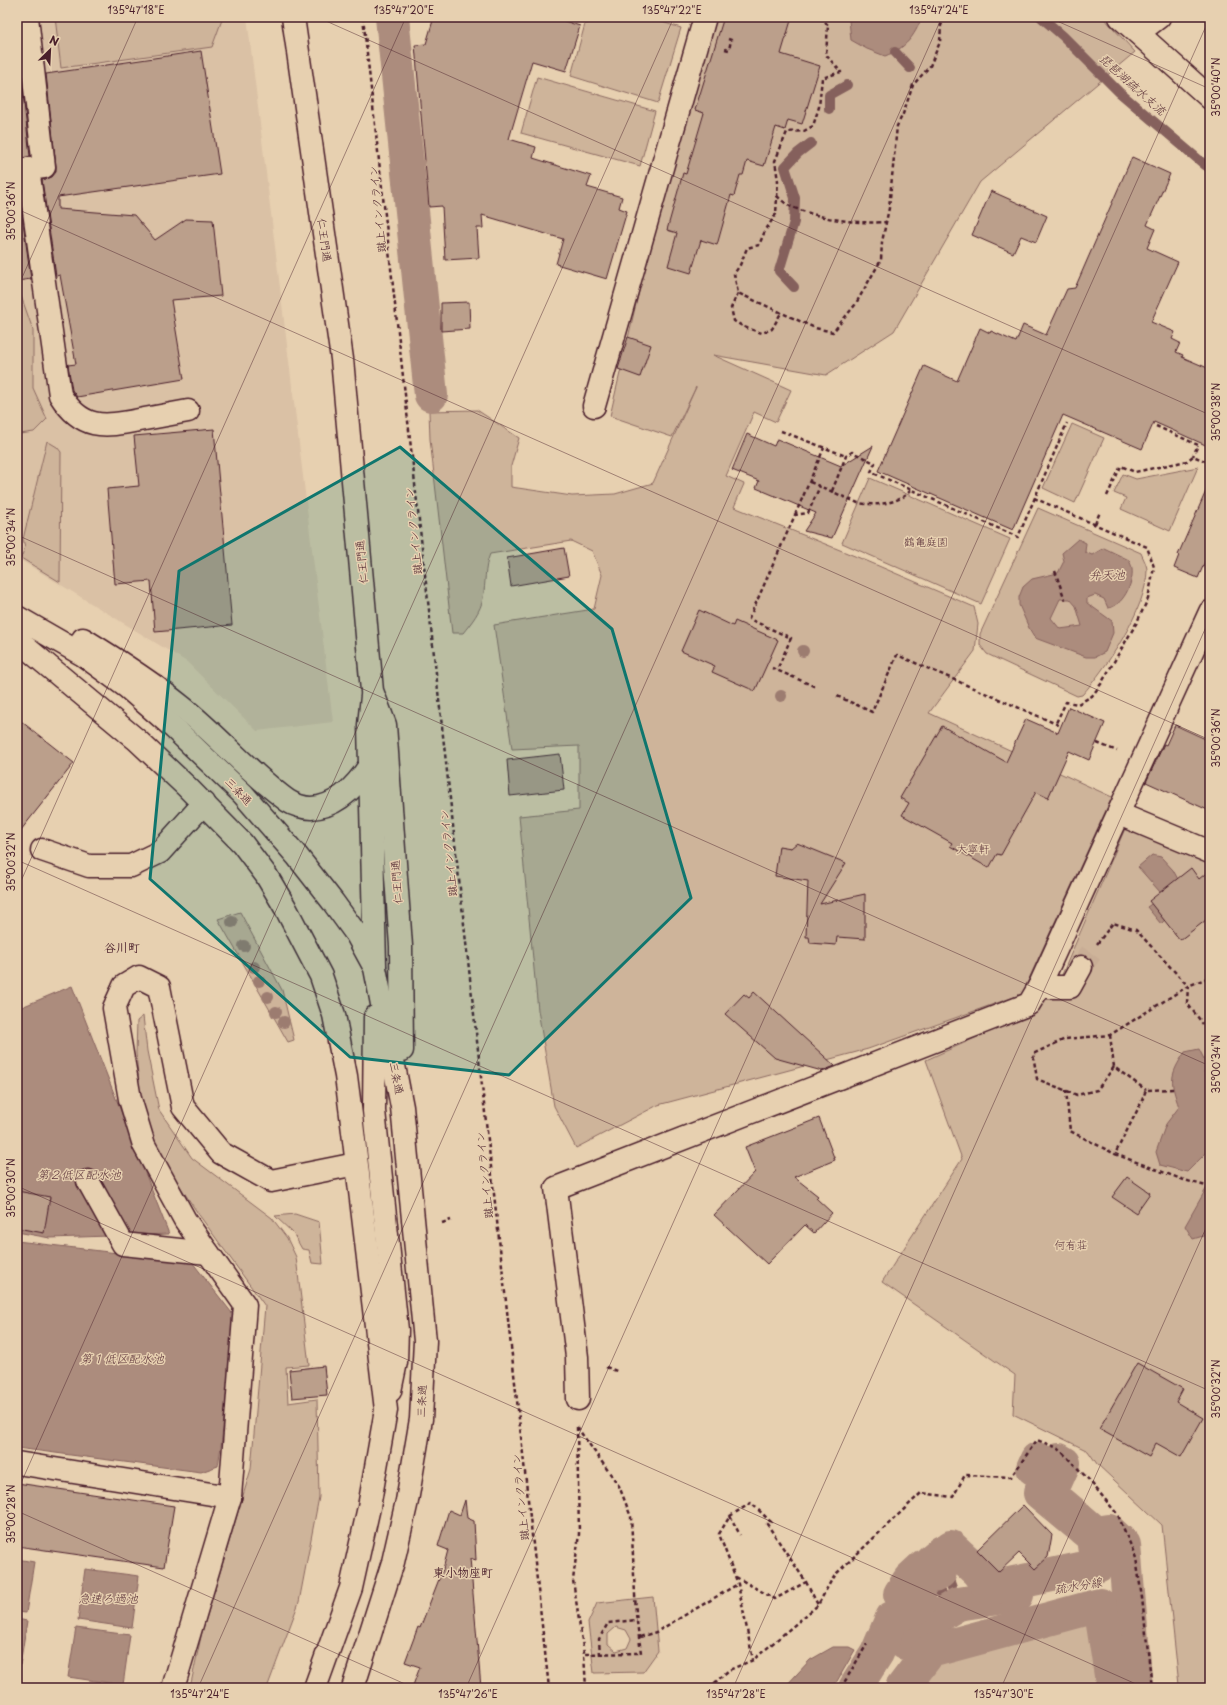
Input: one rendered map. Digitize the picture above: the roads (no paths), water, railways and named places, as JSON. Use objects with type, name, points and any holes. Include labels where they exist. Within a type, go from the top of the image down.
[{"type":"main road","points":[[26,17],[44,167],[28,169],[60,395],[76,416],[101,426],[114,425],[188,411]]},
{"type":"main road","name":"仁王門通","points":[[293,17],[342,359],[372,691],[385,725],[401,946],[402,1107]]},
{"type":"main road","points":[[594,406],[705,17]]},
{"type":"main road","points":[[1120,17],[1210,98]]},
{"type":"main road","points":[[1138,33],[1159,17]]},
{"type":"main road","points":[[17,604],[82,638],[152,683],[182,706],[259,777],[289,801],[299,806],[311,808],[339,799],[356,784],[370,765]]},
{"type":"main road","points":[[578,1399],[577,1357],[556,1188],[1029,1004],[1039,987],[1210,612]]},
{"type":"main road","name":"三条通","points":[[17,617],[83,654],[128,688],[174,728],[243,794],[297,856],[333,902],[357,935],[376,968],[402,1107],[425,1340],[421,1418],[407,1501],[393,1562],[353,1688]]},
{"type":"main road","points":[[17,640],[137,740],[204,803],[242,843],[266,875],[321,976],[334,1014],[343,1060],[351,1115],[386,1410]]},
{"type":"main road","points":[[315,1688],[351,1588],[369,1507],[396,1362],[397,1330],[374,1111],[376,968],[369,725],[372,691]]},
{"type":"main road","points":[[42,850],[89,866],[131,866],[160,852],[204,803]]},
{"type":"main road","points":[[1118,814],[1210,852]]},
{"type":"main road","points":[[1039,987],[1070,987],[1081,967]]},
{"type":"main road","points":[[173,1688],[230,1497],[245,1305],[185,1220],[144,1145],[130,1099],[114,1008],[124,986],[139,977],[159,987],[183,1107],[221,1153],[271,1181],[356,1164]]},
{"type":"main road","points":[[88,1181],[123,1244],[208,1253]]},
{"type":"main road","points":[[17,1463],[230,1497]]},
{"type":"water","points":[[845,17],[922,17],[916,30],[908,41],[899,49],[885,56],[867,49],[851,40],[849,20]]},
{"type":"water","name":"弁天池","points":[[1078,539],[1086,543],[1085,552],[1092,555],[1104,548],[1129,560],[1132,567],[1129,587],[1122,599],[1113,607],[1108,608],[1104,599],[1095,595],[1087,598],[1087,603],[1112,621],[1113,633],[1105,652],[1095,657],[1086,657],[1035,638],[1019,605],[1019,597],[1023,587],[1032,579],[1058,573],[1064,561],[1062,553]],"holes":[[[1060,599],[1070,599],[1076,606],[1082,626],[1060,629],[1051,618]]]},
{"type":"water","points":[[1152,855],[1161,857],[1173,870],[1187,896],[1161,924],[1147,907],[1157,900],[1160,892],[1138,867]]},
{"type":"water","name":"第２低区配水池","points":[[72,986],[169,1234],[50,1238],[17,1232],[17,1009]]},
{"type":"water","points":[[1199,1049],[1207,1065],[1204,1072],[1210,1084],[1210,1112],[1208,1119],[1210,1119],[1210,1149],[1187,1172],[1160,1165],[1156,1152],[1166,1124],[1179,1107],[1173,1084],[1176,1067],[1185,1052]]},
{"type":"water","points":[[1210,1182],[1210,1234],[1193,1239],[1185,1226]]},
{"type":"water","name":"第１低区配水池","points":[[17,1241],[192,1262],[235,1317],[218,1466],[201,1472],[17,1448]]},
{"type":"water","points":[[17,1559],[34,1562],[26,1613],[17,1612]]},
{"type":"water","name":"急速ろ過池","points":[[85,1569],[139,1576],[132,1628],[78,1620]]},
{"type":"water","points":[[17,1619],[27,1621],[19,1672],[17,1671]]},
{"type":"water","name":"急速ろ過池","points":[[76,1628],[130,1635],[123,1685],[68,1677]]},
{"type":"water","points":[[833,1647],[849,1647],[855,1650],[833,1688],[784,1688],[810,1660]]},
{"type":"waterway","points":[[392,17],[431,395]]},
{"type":"waterway","name":"琵琶湖疏水支流","points":[[1041,17],[1063,36],[1119,92],[1210,168]]},
{"type":"waterway","points":[[895,52],[910,68]]},
{"type":"waterway","points":[[829,109],[829,95],[847,85]]},
{"type":"waterway","points":[[794,287],[779,271],[794,222],[795,198],[785,167],[798,153],[811,143]]},
{"type":"waterway","points":[[855,1688],[877,1653],[892,1618],[918,1607],[918,1594],[900,1594],[910,1579],[924,1566],[934,1576],[940,1572],[931,1561],[942,1552],[946,1553],[951,1547],[977,1571],[990,1588],[1099,1565],[1100,1556],[1095,1553],[1093,1537],[1040,1493],[1049,1474],[1033,1468],[1037,1459],[1055,1468],[1059,1460],[1064,1463],[1050,1494],[1096,1533],[1109,1531],[1124,1545],[1136,1688]]},
{"type":"waterway","points":[[937,1556],[944,1566],[958,1604]]},
{"type":"waterway","points":[[917,1573],[926,1584],[958,1604]]},
{"type":"waterway","name":"疏水分線","points":[[905,1643],[910,1633],[958,1604],[1017,1595]]},
{"type":"waterway","points":[[902,1688],[930,1651],[1100,1605],[1113,1688]]},
{"type":"tunnel","points":[[1081,967],[1091,953]]},
{"type":"district","name":"谷川町","points":[[122,947]]},
{"type":"district","name":"東小物座町","points":[[463,1572]]},
{"type":"park label","name":"鶴亀庭園","points":[[926,541]]},
{"type":"park label","name":"大寧軒","points":[[973,848]]},
{"type":"park label","name":"何有荘","points":[[1071,1244]]}]
